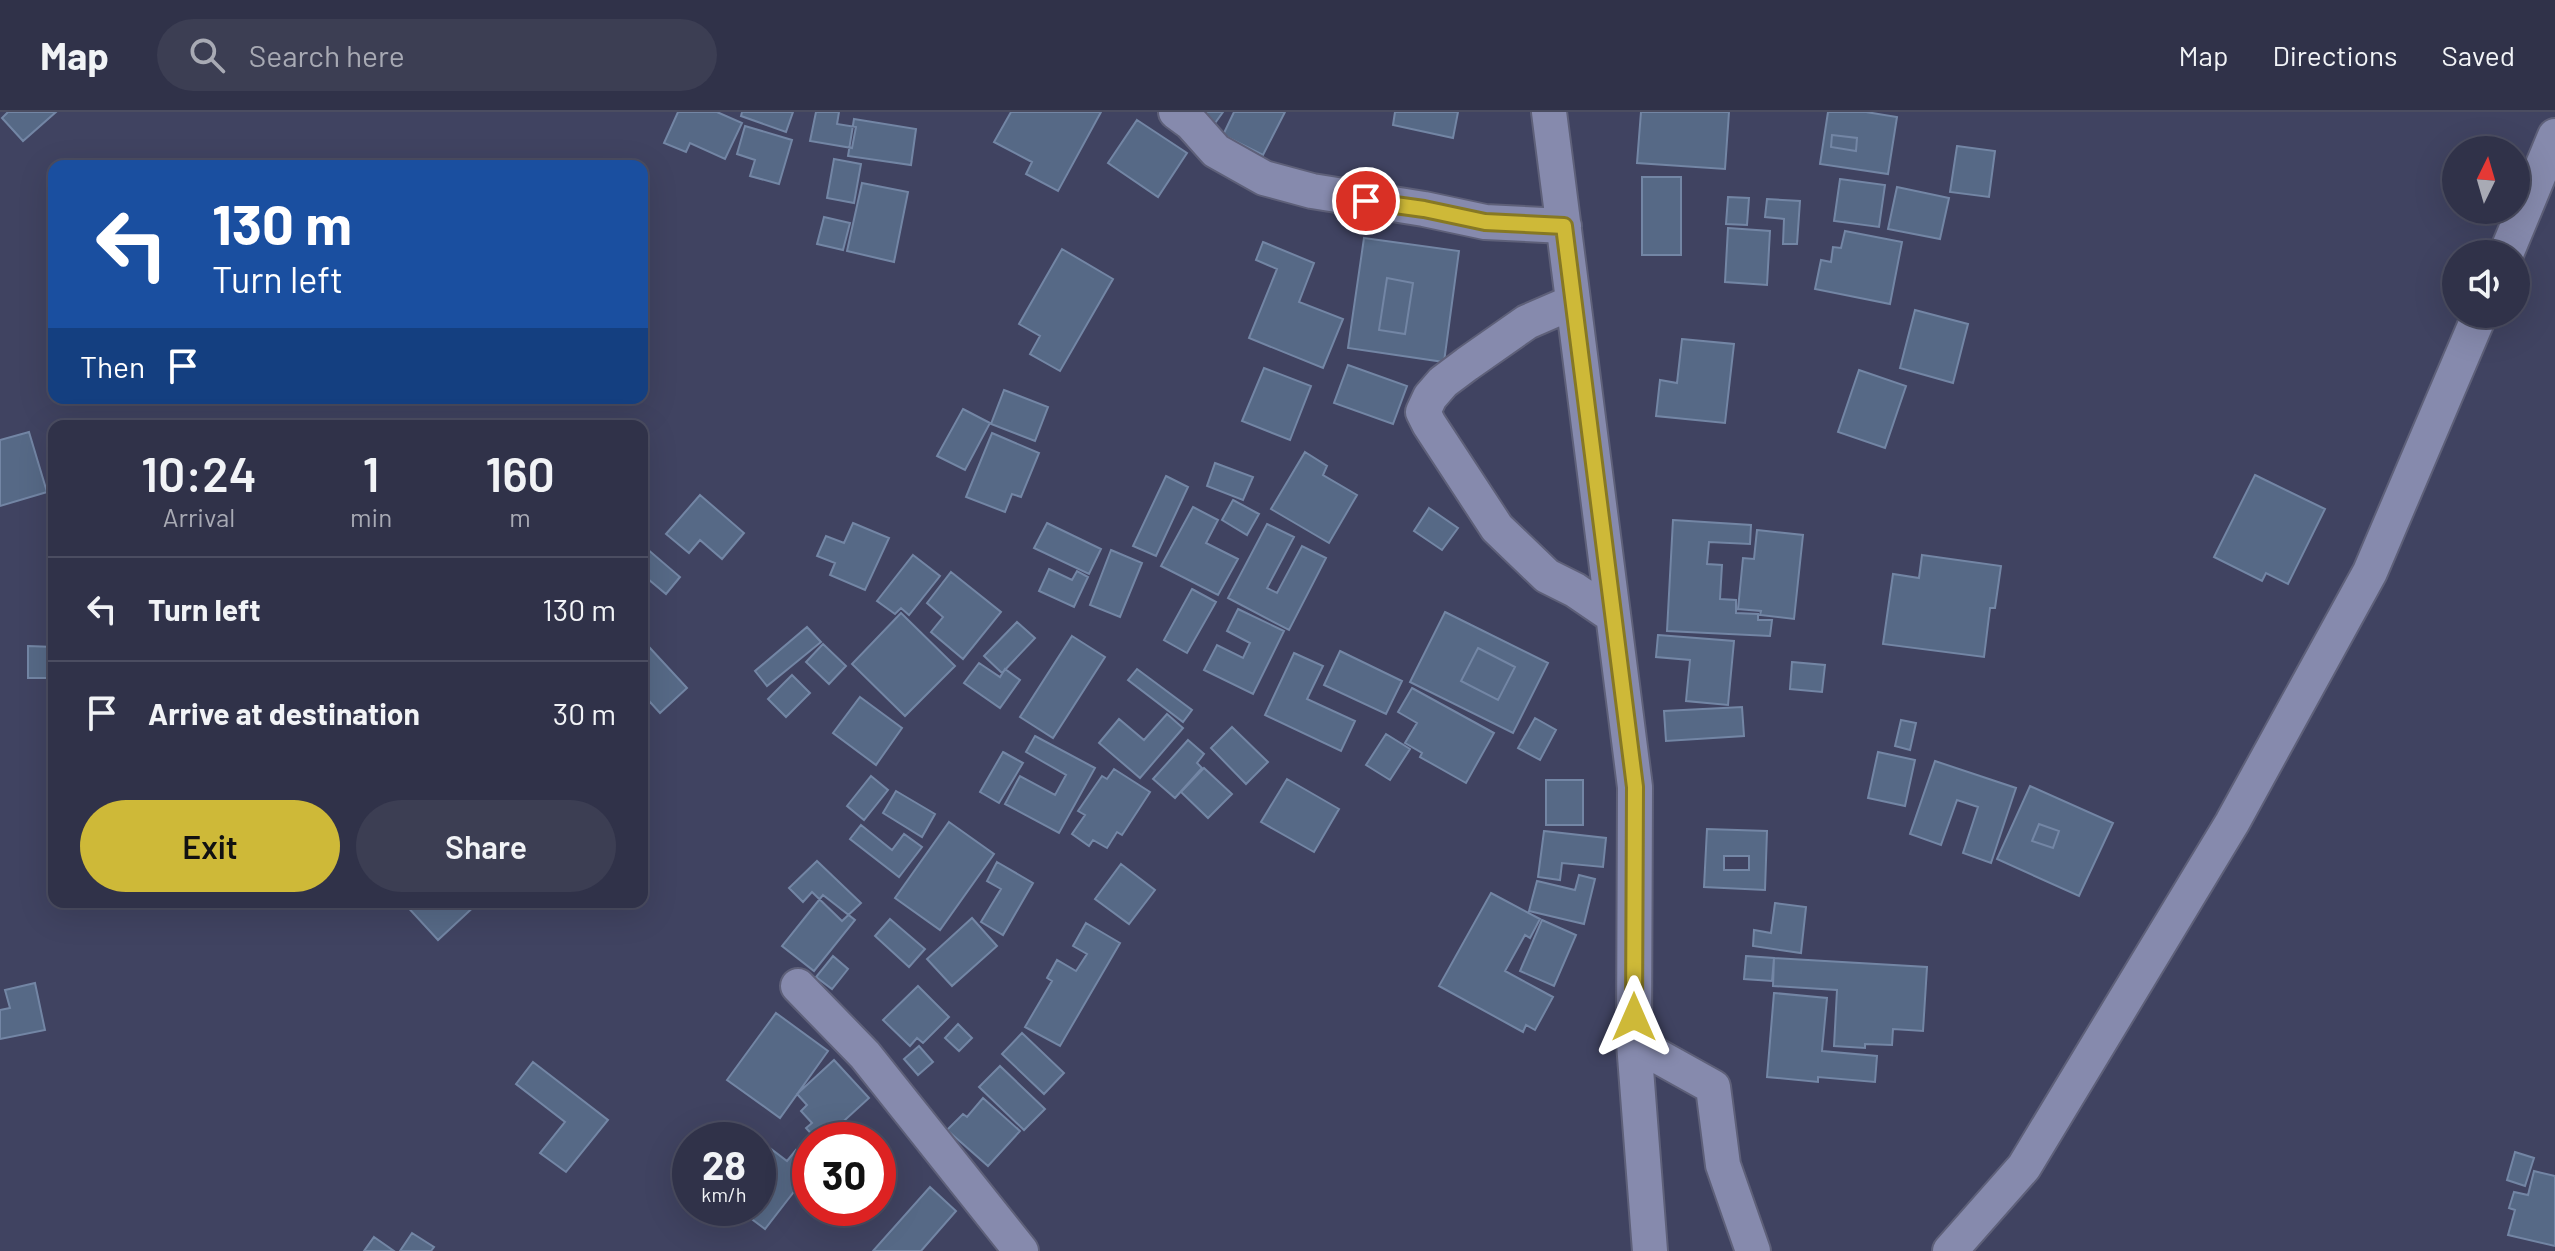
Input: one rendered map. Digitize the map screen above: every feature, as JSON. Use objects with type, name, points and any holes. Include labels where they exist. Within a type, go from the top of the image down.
[{"type":"street","points":[[1176,112],[1191,123],[1216,151],[1264,178],[1312,191],[1485,222],[1564,226]]},
{"type":"street","points":[[1549,112],[1635,787],[1634,1043],[1650,1251]]},
{"type":"street","points":[[2512,240],[2555,136]]},
{"type":"street","points":[[1573,302],[1527,322],[1467,364],[1443,382],[1430,397],[1423,412],[1497,528],[1547,576],[1575,590],[1613,616]]},
{"type":"street","points":[[1950,1251],[2024,1167],[2232,823],[2370,572],[2474,328]]},
{"type":"street","points":[[798,986],[865,1055],[1021,1251]]},
{"type":"street","points":[[1634,1043],[1713,1087],[1723,1165],[1753,1251]]},
{"type":"building","points":[[8,112],[56,112],[23,141],[2,118]]},
{"type":"building","points":[[678,112],[717,112],[742,123],[725,159],[690,143],[686,152],[664,143]]},
{"type":"building","points":[[742,112],[793,112],[786,132],[741,116]]},
{"type":"building","points":[[816,112],[839,112],[837,124],[856,127],[852,148],[810,141]]},
{"type":"building","points":[[1011,112],[1101,112],[1058,191],[1026,174],[1032,162],[994,142]]},
{"type":"building","points":[[1192,112],[1223,112],[1213,126]]},
{"type":"building","points":[[1234,112],[1285,112],[1263,155],[1223,135]]},
{"type":"building","points":[[1395,112],[1458,112],[1453,138],[1393,125]]},
{"type":"building","points":[[1641,112],[1729,112],[1725,169],[1637,163]]},
{"type":"building","points":[[1828,112],[1866,112],[1897,117],[1888,174],[1820,164]],"holes":[[[1832,135],[1857,138],[1856,151],[1831,147]]]},
{"type":"building","points":[[854,119],[916,129],[911,165],[848,156]]},
{"type":"building","points":[[1137,120],[1187,153],[1158,197],[1108,163]]},
{"type":"building","points":[[745,126],[792,140],[779,184],[750,176],[755,160],[737,154]]},
{"type":"building","points":[[1832,135],[1857,138],[1856,151],[1831,147]]},
{"type":"building","points":[[1957,146],[1995,151],[1989,197],[1950,192]]},
{"type":"building","points":[[834,159],[861,164],[854,203],[827,198]]},
{"type":"building","points":[[1642,177],[1681,177],[1681,255],[1642,255]]},
{"type":"building","points":[[1840,179],[1885,185],[1879,227],[1834,221]]},
{"type":"building","points":[[862,183],[908,192],[894,262],[847,251]]},
{"type":"building","points":[[1897,187],[1949,198],[1940,239],[1888,229]]},
{"type":"building","points":[[1728,197],[1749,198],[1747,225],[1726,224]]},
{"type":"building","points":[[1767,199],[1800,201],[1797,244],[1783,244],[1784,219],[1765,217]]},
{"type":"building","points":[[824,217],[850,223],[843,250],[817,244]]},
{"type":"building","points":[[1728,228],[1770,231],[1767,285],[1725,282]]},
{"type":"building","points":[[1845,231],[1902,242],[1890,304],[1815,289],[1821,260],[1831,262],[1833,247],[1841,248]]},
{"type":"building","points":[[1364,238],[1459,251],[1444,362],[1348,348]],"holes":[[[1387,278],[1413,283],[1405,334],[1379,330]]]},
{"type":"building","points":[[1263,242],[1314,263],[1299,302],[1343,319],[1323,368],[1249,338],[1277,269],[1256,260]]},
{"type":"building","points":[[1062,249],[1113,279],[1060,371],[1030,354],[1040,336],[1019,324]]},
{"type":"building","points":[[1387,278],[1413,283],[1405,334],[1379,330]]},
{"type":"building","points":[[1915,310],[1968,324],[1953,383],[1900,368]]},
{"type":"building","points":[[1682,339],[1734,344],[1725,423],[1656,416],[1660,380],[1677,383]]},
{"type":"building","points":[[1348,365],[1407,386],[1393,424],[1334,403]]},
{"type":"building","points":[[1264,368],[1311,386],[1290,440],[1242,421]]},
{"type":"building","points":[[1859,370],[1906,386],[1885,448],[1838,432]]},
{"type":"building","points":[[1004,390],[1048,407],[1035,441],[991,424]]},
{"type":"building","points":[[963,409],[990,423],[965,470],[937,456]]},
{"type":"building","points":[[29,432],[47,492],[0,506],[0,440]]},
{"type":"building","points":[[992,433],[1039,453],[1021,497],[1012,494],[1005,512],[966,497]]},
{"type":"building","points":[[1305,452],[1327,466],[1323,475],[1357,495],[1329,543],[1271,509]]},
{"type":"building","points":[[1215,463],[1253,477],[1243,500],[1207,486]]},
{"type":"building","points":[[2255,475],[2325,509],[2288,584],[2266,573],[2262,581],[2214,557]]},
{"type":"building","points":[[1166,476],[1188,487],[1156,556],[1133,546]]},
{"type":"building","points":[[700,495],[744,533],[722,559],[700,540],[689,553],[666,534]]},
{"type":"building","points":[[1233,500],[1259,514],[1247,535],[1222,520]]},
{"type":"building","points":[[1193,507],[1218,520],[1206,543],[1238,559],[1218,595],[1161,566]]},
{"type":"building","points":[[1429,508],[1458,528],[1442,550],[1414,531]]},
{"type":"building","points":[[1673,520],[1751,525],[1750,544],[1709,542],[1707,564],[1722,565],[1720,599],[1736,600],[1736,613],[1758,614],[1758,620],[1772,620],[1770,636],[1667,631]]},
{"type":"building","points":[[853,523],[889,538],[865,590],[830,575],[835,563],[817,556],[826,536],[844,543]]},
{"type":"building","points":[[1047,523],[1101,549],[1089,574],[1034,548]]},
{"type":"building","points":[[1267,524],[1294,537],[1267,588],[1277,593],[1302,546],[1326,558],[1289,630],[1228,598]]},
{"type":"building","points":[[1757,530],[1803,535],[1794,619],[1738,609],[1743,558],[1754,559]]},
{"type":"building","points":[[648,550],[680,577],[666,594],[648,579]]},
{"type":"building","points":[[1111,550],[1142,563],[1120,617],[1090,605]]},
{"type":"building","points":[[913,555],[940,576],[909,615],[901,608],[895,614],[877,601]]},
{"type":"building","points":[[1922,555],[2001,566],[1995,608],[1990,608],[1984,657],[1883,644],[1893,574],[1919,578]]},
{"type":"building","points":[[1049,569],[1072,580],[1077,571],[1088,577],[1074,607],[1039,591]]},
{"type":"building","points":[[951,572],[1001,612],[963,659],[931,632],[943,617],[927,603]]},
{"type":"building","points":[[1192,589],[1216,602],[1187,653],[1164,640]]},
{"type":"building","points":[[1238,609],[1284,631],[1253,694],[1204,670],[1217,645],[1243,658],[1250,643],[1227,631]]},
{"type":"building","points":[[1445,612],[1548,663],[1513,733],[1410,682]],"holes":[[[1478,648],[1515,667],[1498,700],[1461,681]]]},
{"type":"building","points":[[901,613],[955,666],[905,716],[852,664]]},
{"type":"building","points":[[1017,622],[1035,638],[1002,673],[984,656]]},
{"type":"building","points":[[807,627],[821,642],[767,686],[755,671]]},
{"type":"building","points":[[1658,635],[1734,641],[1728,705],[1686,701],[1690,660],[1656,657]]},
{"type":"building","points":[[1072,636],[1105,657],[1053,738],[1020,717]]},
{"type":"building","points":[[823,644],[846,666],[829,684],[806,662]]},
{"type":"building","points":[[28,646],[48,647],[48,678],[28,678]]},
{"type":"building","points":[[650,648],[687,688],[660,713],[650,702],[648,704]]},
{"type":"building","points":[[1478,648],[1515,667],[1498,700],[1461,681]]},
{"type":"building","points":[[1340,651],[1402,681],[1386,714],[1324,685]]},
{"type":"building","points":[[1294,653],[1323,666],[1307,699],[1355,721],[1341,751],[1265,715]]},
{"type":"building","points":[[1792,662],[1825,665],[1822,692],[1790,689]]},
{"type":"building","points":[[979,663],[1000,677],[1005,669],[1020,680],[1000,708],[964,683]]},
{"type":"building","points":[[1137,669],[1192,710],[1183,722],[1128,680]]},
{"type":"building","points":[[792,675],[810,693],[786,717],[768,699]]},
{"type":"building","points":[[1412,688],[1494,733],[1466,783],[1420,757],[1422,753],[1405,743],[1417,723],[1398,712]]},
{"type":"building","points":[[860,697],[902,728],[876,765],[833,733]]},
{"type":"building","points":[[1742,707],[1744,736],[1666,741],[1664,711]]},
{"type":"building","points":[[1167,714],[1183,728],[1140,778],[1099,743],[1119,719],[1144,740]]},
{"type":"building","points":[[1535,718],[1556,730],[1540,760],[1518,748]]},
{"type":"building","points":[[1901,720],[1916,723],[1910,750],[1895,746]]},
{"type":"building","points":[[1232,727],[1268,762],[1246,784],[1211,748]]},
{"type":"building","points":[[1386,734],[1410,749],[1390,780],[1366,765]]},
{"type":"building","points":[[1035,736],[1095,768],[1059,833],[1005,804],[1020,776],[1055,795],[1066,775],[1026,752]]},
{"type":"building","points":[[1188,740],[1204,754],[1197,763],[1202,768],[1175,798],[1153,779]]},
{"type":"building","points":[[1003,752],[1023,763],[999,803],[980,792]]},
{"type":"building","points":[[1878,752],[1915,760],[1905,806],[1868,798]]},
{"type":"building","points":[[1935,761],[2016,788],[1991,863],[1963,853],[1978,807],[1957,800],[1941,845],[1910,834]]},
{"type":"building","points":[[1204,768],[1232,794],[1208,818],[1181,792]]},
{"type":"building","points":[[1114,769],[1150,792],[1122,835],[1117,832],[1107,848],[1093,840],[1089,846],[1072,834],[1085,815],[1078,811],[1102,776],[1107,779]]},
{"type":"building","points":[[871,776],[888,790],[864,820],[847,806]]},
{"type":"building","points":[[1287,779],[1339,809],[1314,852],[1261,822]]},
{"type":"building","points":[[1546,780],[1583,780],[1583,825],[1546,825]]},
{"type":"building","points":[[2030,786],[2113,823],[2079,896],[1997,859]],"holes":[[[2039,824],[2059,831],[2053,848],[2032,841]]]},
{"type":"building","points":[[896,791],[935,814],[922,837],[883,813]]},
{"type":"building","points":[[949,822],[994,854],[940,930],[895,898]]},
{"type":"building","points":[[2039,824],[2059,831],[2053,848],[2032,841]]},
{"type":"building","points":[[861,825],[892,850],[904,834],[922,847],[899,877],[850,839]]},
{"type":"building","points":[[1707,829],[1767,831],[1765,890],[1704,887]],"holes":[[[1724,856],[1749,856],[1749,870],[1724,870]]]},
{"type":"building","points":[[1544,831],[1606,838],[1603,867],[1562,863],[1560,880],[1538,877]]},
{"type":"building","points":[[817,861],[861,903],[842,921],[812,892],[803,902],[789,888]]},
{"type":"building","points":[[997,862],[1033,883],[1003,935],[981,922],[1001,889],[987,881]]},
{"type":"building","points":[[1121,864],[1155,890],[1129,924],[1095,899]]},
{"type":"building","points":[[1579,875],[1595,879],[1584,924],[1529,911],[1537,881],[1575,890]]},
{"type":"building","points":[[1491,893],[1540,919],[1530,938],[1525,935],[1505,971],[1553,997],[1535,1030],[1526,1025],[1523,1032],[1439,986]]},
{"type":"building","points":[[823,895],[855,920],[814,971],[782,946]]},
{"type":"building","points":[[1775,903],[1806,907],[1801,953],[1753,946],[1754,930],[1771,933]]},
{"type":"building","points":[[409,908],[473,908],[438,940]]},
{"type":"building","points":[[972,918],[997,946],[952,986],[927,959]]},
{"type":"building","points":[[890,919],[925,949],[909,967],[875,936]]},
{"type":"building","points":[[1542,920],[1576,935],[1554,986],[1520,971]]},
{"type":"building","points":[[1086,923],[1120,943],[1060,1046],[1025,1027],[1052,981],[1047,978],[1057,960],[1076,971],[1087,954],[1073,946]]},
{"type":"building","points":[[833,956],[848,969],[832,989],[816,977]]},
{"type":"building","points":[[1746,956],[1774,958],[1772,981],[1744,979]]},
{"type":"building","points":[[1774,958],[1927,967],[1923,1031],[1893,1029],[1892,1045],[1865,1044],[1865,1048],[1834,1046],[1837,990],[1773,986]]},
{"type":"building","points":[[35,983],[45,1030],[0,1039],[0,1010],[10,1008],[5,990]]},
{"type":"building","points":[[918,986],[949,1017],[923,1043],[917,1038],[910,1046],[883,1020]]},
{"type":"building","points":[[1774,993],[1827,998],[1822,1051],[1877,1056],[1875,1082],[1818,1077],[1818,1082],[1767,1077]]},
{"type":"building","points":[[776,1013],[828,1051],[780,1118],[727,1080]]},
{"type":"building","points":[[958,1024],[972,1038],[959,1051],[945,1038]]},
{"type":"building","points":[[1022,1033],[1064,1073],[1044,1094],[1002,1054]]},
{"type":"building","points":[[919,1046],[933,1062],[918,1075],[904,1059]]},
{"type":"building","points":[[834,1060],[869,1098],[843,1122],[811,1122],[801,1111],[807,1105],[797,1094]]},
{"type":"building","points":[[533,1062],[608,1120],[566,1172],[540,1153],[565,1122],[516,1084]]},
{"type":"building","points":[[1000,1066],[1045,1109],[1024,1130],[979,1087]]},
{"type":"building","points":[[983,1098],[1020,1131],[988,1166],[947,1130],[963,1114],[967,1117]]},
{"type":"building","points":[[2515,1152],[2534,1158],[2525,1186],[2507,1180]]},
{"type":"building","points":[[776,1153],[787,1161],[792,1155],[792,1194],[776,1215]]},
{"type":"building","points":[[2534,1171],[2555,1176],[2555,1246],[2508,1235],[2515,1210],[2509,1208],[2514,1192],[2528,1195]]},
{"type":"building","points":[[930,1187],[956,1211],[921,1251],[873,1251]]},
{"type":"building","points":[[412,1233],[434,1247],[431,1251],[400,1251]]},
{"type":"building","points":[[374,1237],[394,1251],[364,1251]]},
{"type":"route","points":[[1366,201],[1485,222],[1564,226],[1635,787],[1634,1017]]}]
